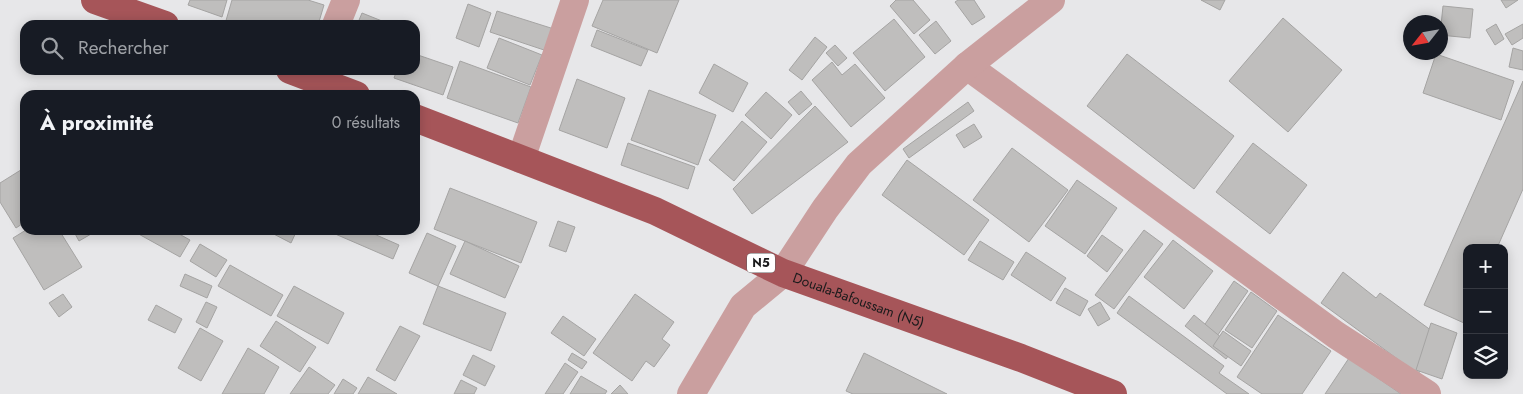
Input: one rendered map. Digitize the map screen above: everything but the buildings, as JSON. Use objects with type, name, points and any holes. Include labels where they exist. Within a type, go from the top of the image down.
[{"type":"highway","points":[[97,0],[151,20]]},
{"type":"highway","points":[[312,75],[345,90]]},
{"type":"highway","name":"Douala-Bafoussam (N5)","points":[[420,120],[655,211],[783,273],[1021,358],[1113,394]]},
{"type":"street","points":[[338,20],[346,0]]},
{"type":"street","points":[[521,159],[575,0]]},
{"type":"street","points":[[691,394],[743,306],[783,273],[858,164],[967,66],[1051,0]]},
{"type":"street","points":[[967,66],[1328,329],[1427,394]]}]
